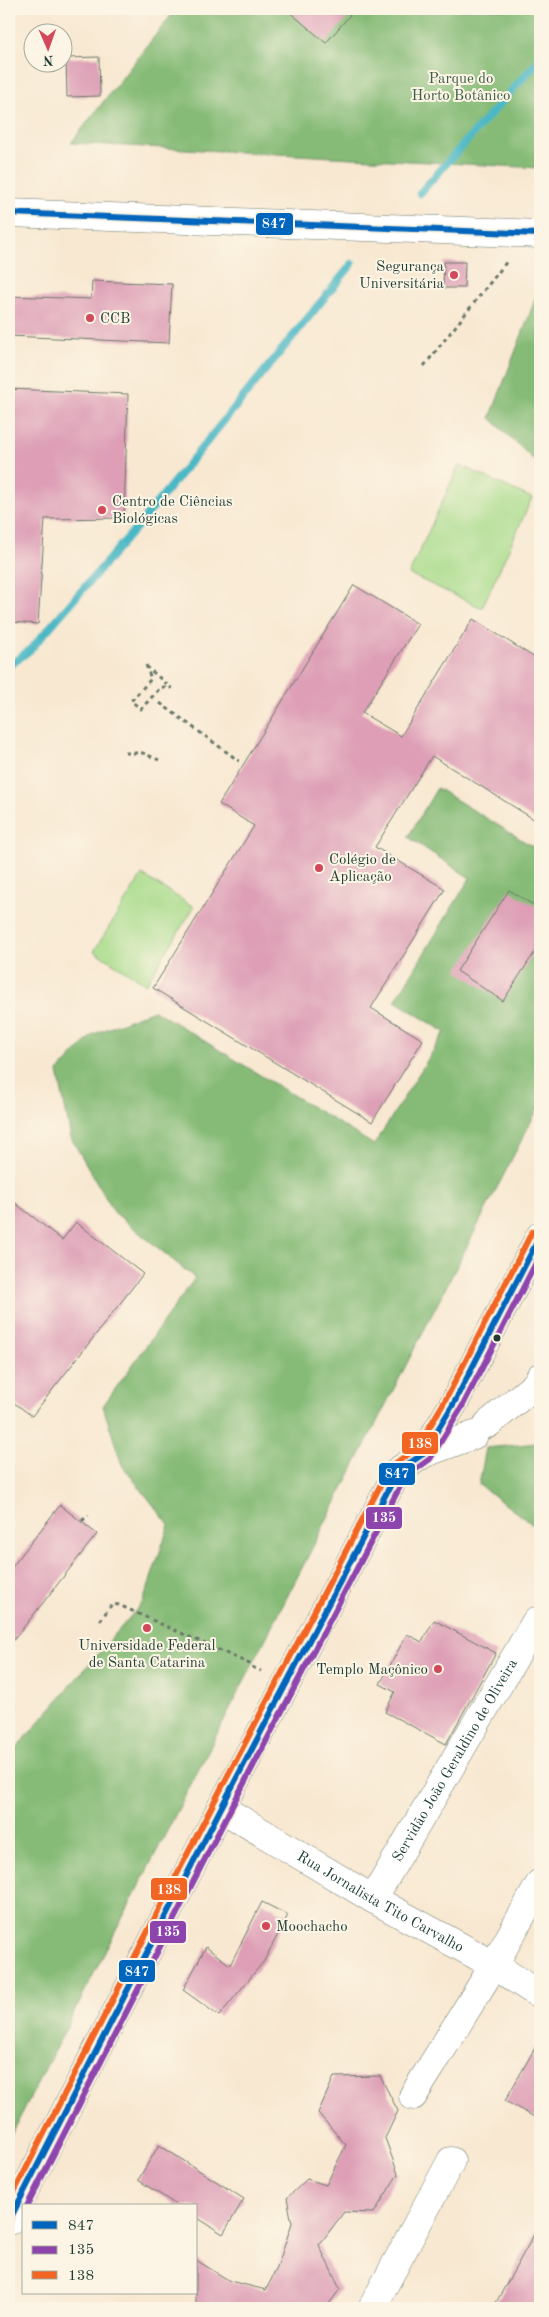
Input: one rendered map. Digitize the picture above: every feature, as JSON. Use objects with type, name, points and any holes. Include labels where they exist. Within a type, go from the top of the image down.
[{"type":"street","points":[[9,213],[540,234]]},
{"type":"street","points":[[424,1454],[454,1403],[540,1236]]},
{"type":"street","points":[[9,2221],[221,1808],[398,1471],[424,1454],[481,1429],[536,1385],[540,1377]]},
{"type":"street","name":"Servidão João Geraldino de Oliveira","points":[[373,1899],[536,1621]]},
{"type":"street","name":"Rua Jornalista Tito Carvalho","points":[[221,1808],[373,1899],[494,1965],[540,1995]]},
{"type":"street","points":[[413,2096],[494,1965],[540,1883]]},
{"type":"street","points":[[372,2308],[450,2160]]},
{"type":"path","points":[[424,366],[508,260]]},
{"type":"path","points":[[146,665],[172,688],[161,687],[141,710],[131,701],[151,679],[146,665]]},
{"type":"path","points":[[160,703],[239,761]]},
{"type":"path","points":[[125,753],[143,753],[159,760]]},
{"type":"path","points":[[82,1522],[88,1515]]},
{"type":"path","points":[[100,1621],[112,1604],[119,1605],[252,1665],[252,1667],[261,1671]]},
{"type":"green space","name":"Parque do Horto Botânico","points":[[176,9],[540,9],[540,168],[71,143]]},
{"type":"green space","points":[[540,287],[540,466],[490,418]]},
{"type":"green space","points":[[459,465],[532,498],[482,608],[409,574]]},
{"type":"green space","points":[[437,788],[540,851],[540,1104],[9,2139],[9,1757],[143,1602],[169,1525],[122,1465],[103,1406],[195,1278],[114,1212],[71,1138],[58,1072],[92,1035],[154,1010],[374,1145],[445,1032],[395,1001],[470,878],[408,837]]},
{"type":"green space","points":[[142,875],[194,907],[146,984],[94,951]]},
{"type":"green space","points":[[540,1392],[540,1530],[479,1485],[486,1448],[538,1443],[537,1396]]},
{"type":"building","points":[[286,9],[355,9],[326,43]]},
{"type":"building","points":[[99,57],[100,96],[67,97],[66,72],[72,72],[72,58]]},
{"type":"building","name":"Segurança Universitária","points":[[444,262],[465,262],[464,288],[443,288]]},
{"type":"building","name":"CCB","points":[[92,281],[172,284],[169,343],[9,336],[9,296],[91,299]]},
{"type":"building","name":"Centro de Ciências Biológicas","points":[[9,389],[128,394],[124,518],[45,519],[38,624],[9,622]]},
{"type":"building","name":"Colégio de Aplicação","points":[[354,585],[418,624],[362,713],[401,736],[473,619],[540,661],[540,823],[432,756],[375,847],[445,889],[371,1008],[423,1040],[372,1122],[153,988],[254,826],[219,804]]},
{"type":"building","points":[[509,890],[540,909],[540,944],[503,1001],[457,971]]},
{"type":"building","points":[[9,1198],[62,1240],[76,1222],[143,1274],[32,1416],[9,1399]]},
{"type":"building","points":[[60,1505],[97,1534],[9,1646],[9,1571]]},
{"type":"building","name":"Templo Maçônico","points":[[434,1620],[496,1653],[446,1744],[385,1712],[395,1692],[380,1684],[407,1634],[422,1642]]},
{"type":"building","points":[[262,1902],[288,1915],[264,1961],[219,2016],[183,1990],[206,1947],[230,1965]]},
{"type":"building","points":[[540,2039],[540,2120],[505,2101]]},
{"type":"building","points":[[380,2076],[398,2111],[385,2138],[398,2174],[374,2213],[344,2212],[319,2245],[340,2289],[326,2308],[196,2308],[198,2261],[230,2281],[266,2290],[277,2268],[292,2223],[287,2198],[307,2179],[326,2185],[346,2145],[318,2113],[334,2077]]},
{"type":"building","points":[[159,2145],[244,2199],[223,2234],[198,2218],[198,2204],[175,2204],[138,2180]]},
{"type":"building","points":[[540,2224],[540,2308],[493,2308]]},
{"type":"waterway","points":[[420,193],[540,59]]},
{"type":"waterway","points":[[9,666],[31,649],[142,521],[352,264]]},
{"type":"transit line","name":"847","points":[[9,213],[540,234]]},
{"type":"transit line","name":"138","points":[[9,2202],[213,1804],[390,1467],[417,1448],[446,1399],[532,1232]]},
{"type":"transit line","name":"847","points":[[9,2221],[221,1808],[398,1471],[423,1454],[454,1403],[540,1236]]},
{"type":"transit line","name":"135","points":[[28,2204],[229,1812],[405,1477],[430,1459],[462,1407],[540,1255]]},
{"type":"place","name":"Segurança Universitária","points":[[454,275]]},
{"type":"place","name":"CCB","points":[[90,318]]},
{"type":"place","name":"Centro de Ciências Biológicas","points":[[102,510]]},
{"type":"place","name":"Colégio de Aplicação","points":[[319,868]]},
{"type":"place","name":"Universidade Federal de Santa Catarina","points":[[147,1628]]},
{"type":"place","name":"Templo Maçônico","points":[[438,1669]]},
{"type":"place","name":"Moochacho","points":[[266,1926]]}]
